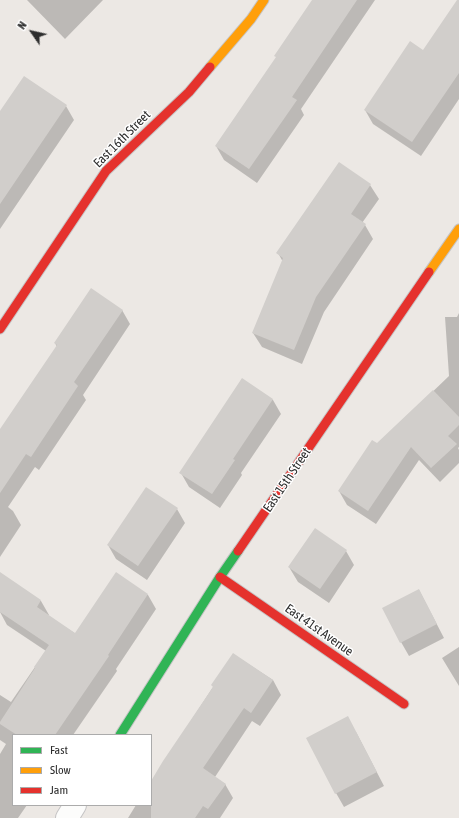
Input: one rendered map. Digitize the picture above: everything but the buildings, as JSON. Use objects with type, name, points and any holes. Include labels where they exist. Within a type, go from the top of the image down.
[{"type":"street","name":"East 16th Street","points":[[0,329],[106,171],[189,92],[251,19],[264,0]]},
{"type":"street","name":"East 15th Street","points":[[121,734],[220,577],[459,229]]},
{"type":"street","name":"East 41st Avenue","points":[[220,577],[404,704]]},
{"type":"street","points":[[67,818],[74,806]]},
{"type":"traffic: fast","points":[[121,734],[238,551]]},
{"type":"traffic: slow","points":[[210,67],[251,19],[264,0]]},
{"type":"traffic: slow","points":[[429,272],[459,229]]},
{"type":"traffic: jam","points":[[0,329],[106,171],[189,92],[210,67]]},
{"type":"traffic: jam","points":[[238,551],[429,272]]},
{"type":"traffic: jam","points":[[220,577],[404,704]]}]
